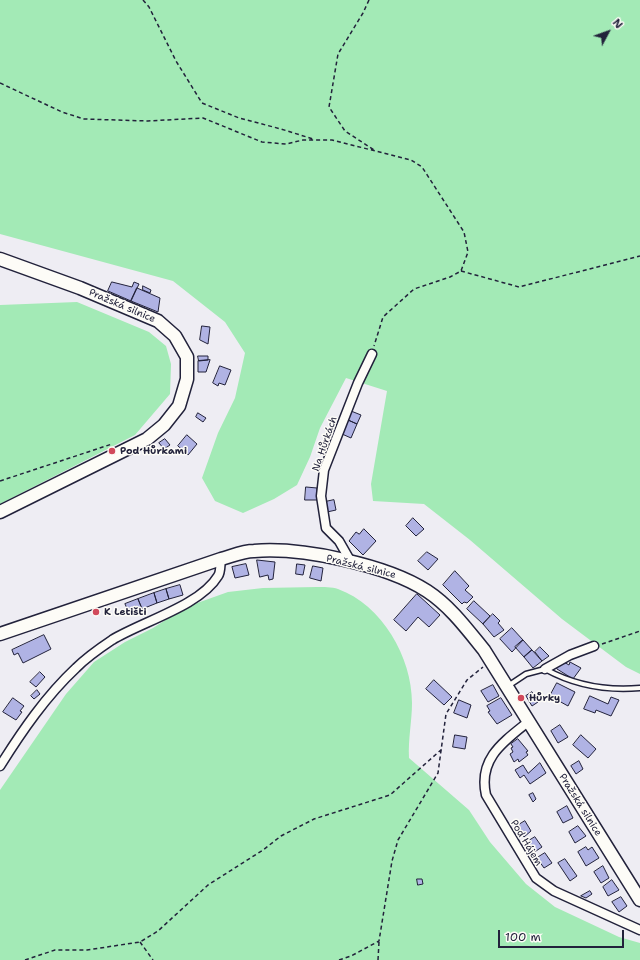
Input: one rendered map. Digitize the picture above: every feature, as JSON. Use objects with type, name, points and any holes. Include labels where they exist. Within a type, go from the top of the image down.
[{"type":"street","name":"Pražská silnice","points":[[0,259],[80,288],[158,321],[175,336],[187,357],[187,379],[179,406],[164,425],[147,439],[0,512]]},
{"type":"street","name":"Na Hůrkách","points":[[351,562],[339,541],[326,528],[321,496],[324,470],[358,383],[372,354]]},
{"type":"street","name":"Pražská silnice","points":[[0,634],[221,559],[252,551],[288,550],[351,562],[396,574],[428,592],[462,622],[490,661],[640,900]]},
{"type":"street","points":[[0,766],[16,740],[41,708],[77,667],[113,640],[148,624],[192,599],[208,588],[219,576],[221,559]]},
{"type":"street","points":[[545,668],[570,655],[594,646]]},
{"type":"street","name":"Pod Hájem","points":[[528,722],[499,746],[486,768],[484,783],[486,795],[536,878],[554,892],[640,930]]},
{"type":"lane","points":[[506,687],[526,674],[545,668],[574,682],[590,686],[640,688]]},
{"type":"path","points":[[143,0],[149,7],[176,61],[202,103],[239,118],[315,140]]},
{"type":"path","points":[[369,0],[363,13],[338,54],[329,107],[337,122],[345,131],[376,151]]},
{"type":"path","points":[[0,83],[62,112],[84,120],[148,121],[204,118],[262,142],[286,144],[303,140],[332,140],[410,160],[422,167],[464,232],[468,252],[461,271],[450,278],[414,290],[383,317],[372,354]]},
{"type":"path","points":[[461,271],[519,287],[640,256]]},
{"type":"path","points":[[0,480],[113,444]]},
{"type":"path","points":[[594,646],[640,631]]},
{"type":"path","points":[[378,960],[379,941],[392,861],[398,840],[438,773],[446,714],[467,680],[490,661]]},
{"type":"path","points":[[25,960],[55,950],[87,950],[140,942],[158,931],[208,885],[282,836],[314,819],[390,796],[442,749]]},
{"type":"path","points":[[339,960],[351,956],[379,941]]},
{"type":"path","points":[[140,942],[153,960]]},
{"type":"green space","points":[[0,0],[640,0],[640,674],[626,667],[562,619],[470,540],[424,504],[373,501],[371,484],[387,391],[346,378],[320,428],[310,457],[297,485],[274,499],[243,513],[215,501],[202,478],[218,433],[235,398],[245,353],[225,322],[173,281],[0,234]]},
{"type":"green space","points":[[77,302],[149,332],[166,346],[171,364],[170,394],[135,435],[0,504],[0,305]]},
{"type":"green space","points":[[263,588],[336,588],[354,597],[368,607],[381,620],[392,635],[407,668],[411,686],[412,703],[409,758],[469,810],[490,842],[526,884],[555,907],[619,937],[640,943],[640,960],[0,960],[0,790],[66,694],[94,662],[125,642],[153,628],[186,607],[228,592]]},
{"type":"building","points":[[112,282],[132,287],[134,282],[139,284],[131,301],[108,291]]},
{"type":"building","points":[[143,286],[151,290],[150,293],[143,290]]},
{"type":"building","points":[[137,288],[160,298],[158,312],[131,301]]},
{"type":"building","points":[[202,326],[210,327],[208,344],[200,340]]},
{"type":"building","points":[[198,356],[208,356],[208,360],[199,361]]},
{"type":"building","points":[[210,360],[206,372],[198,372],[198,361]]},
{"type":"building","points":[[220,366],[231,370],[225,385],[219,383],[218,386],[213,383]]},
{"type":"building","points":[[351,411],[361,415],[357,424],[348,420]]},
{"type":"building","points":[[198,413],[206,418],[203,422],[196,417]]},
{"type":"building","points":[[348,420],[357,424],[351,438],[342,434]]},
{"type":"building","points":[[187,435],[197,444],[188,455],[178,446]]},
{"type":"building","points":[[165,439],[170,445],[164,449],[159,443]]},
{"type":"building","points":[[306,487],[317,488],[317,500],[305,500]]},
{"type":"building","points":[[334,500],[336,510],[327,512],[325,502]]},
{"type":"building","points":[[413,518],[424,529],[416,536],[406,526]]},
{"type":"building","points":[[364,529],[376,541],[363,555],[349,541],[356,532],[359,534]]},
{"type":"building","points":[[427,552],[438,559],[428,570],[418,561]]},
{"type":"building","points":[[257,560],[275,562],[273,579],[269,580],[268,575],[260,577]]},
{"type":"building","points":[[246,564],[249,575],[235,578],[232,567]]},
{"type":"building","points":[[297,564],[305,565],[303,575],[296,574]]},
{"type":"building","points":[[313,566],[323,568],[321,581],[310,578]]},
{"type":"building","points":[[455,571],[469,586],[465,590],[473,597],[467,603],[464,602],[462,604],[443,585]]},
{"type":"building","points":[[180,585],[183,595],[169,599],[166,589]]},
{"type":"building","points":[[166,589],[169,599],[157,603],[154,593]]},
{"type":"building","points":[[154,593],[157,603],[142,609],[138,599]]},
{"type":"building","points":[[417,594],[440,615],[429,627],[418,617],[406,631],[394,620]]},
{"type":"building","points":[[138,599],[143,611],[130,615],[125,604]]},
{"type":"building","points":[[474,601],[490,616],[483,624],[467,609]]},
{"type":"building","points":[[493,614],[500,621],[498,623],[504,630],[494,637],[483,624]]},
{"type":"building","points":[[512,628],[523,640],[512,652],[500,639]]},
{"type":"building","points":[[44,635],[51,649],[23,663],[18,653],[14,655],[12,650]]},
{"type":"building","points":[[523,640],[532,650],[524,657],[515,647]]},
{"type":"building","points":[[540,647],[549,656],[542,661],[535,652]]},
{"type":"building","points":[[532,650],[542,661],[533,668],[524,657]]},
{"type":"building","points":[[562,661],[569,665],[570,662],[581,668],[573,679],[557,669]]},
{"type":"building","points":[[40,672],[45,677],[36,687],[30,682]]},
{"type":"building","points":[[434,680],[452,697],[444,705],[426,689]]},
{"type":"building","points":[[557,683],[575,692],[568,706],[550,696]]},
{"type":"building","points":[[493,685],[499,696],[488,702],[481,691]]},
{"type":"building","points":[[37,690],[40,694],[34,699],[31,696]]},
{"type":"building","points":[[532,692],[538,702],[532,706],[526,696]]},
{"type":"building","points":[[590,696],[608,704],[611,697],[619,700],[611,716],[596,710],[595,713],[584,709]]},
{"type":"building","points":[[13,698],[24,706],[20,711],[22,712],[16,720],[3,712]]},
{"type":"building","points":[[501,698],[512,715],[497,724],[488,712],[490,711],[487,706]]},
{"type":"building","points":[[459,700],[471,705],[467,718],[454,713]]},
{"type":"building","points":[[560,725],[568,737],[558,743],[551,731]]},
{"type":"building","points":[[455,735],[467,737],[465,749],[453,747]]},
{"type":"building","points":[[581,735],[596,749],[588,758],[573,745]]},
{"type":"building","points":[[518,739],[528,751],[526,752],[528,755],[519,762],[518,759],[514,762],[510,754],[513,752],[511,748],[513,747],[511,744]]},
{"type":"building","points":[[579,761],[583,769],[576,774],[571,766]]},
{"type":"building","points":[[540,763],[546,773],[530,784],[524,775],[520,778],[515,770],[523,765],[528,773]]},
{"type":"building","points":[[533,793],[536,799],[533,802],[529,795]]},
{"type":"building","points":[[567,806],[573,818],[563,823],[557,812]]},
{"type":"building","points":[[525,821],[531,831],[524,837],[517,826]]},
{"type":"building","points":[[578,826],[586,836],[575,843],[569,832]]},
{"type":"building","points":[[535,837],[542,847],[533,853],[527,842]]},
{"type":"building","points":[[586,847],[588,850],[592,847],[599,858],[586,866],[578,852]]},
{"type":"building","points":[[545,853],[552,863],[544,868],[537,858]]},
{"type":"building","points":[[565,859],[577,876],[570,881],[558,863]]},
{"type":"building","points":[[603,866],[609,878],[601,883],[594,872]]},
{"type":"building","points":[[417,879],[422,879],[423,884],[418,885]]},
{"type":"building","points":[[612,880],[619,890],[608,896],[603,887]]},
{"type":"building","points":[[590,891],[592,894],[586,898],[581,896]]},
{"type":"building","points":[[621,897],[627,906],[619,912],[612,902]]},
{"type":"place","name":"Pod Hůrkami","points":[[112,451]]},
{"type":"place","name":"K Letišti","points":[[96,612]]},
{"type":"place","name":"Hůrky","points":[[521,698]]}]
